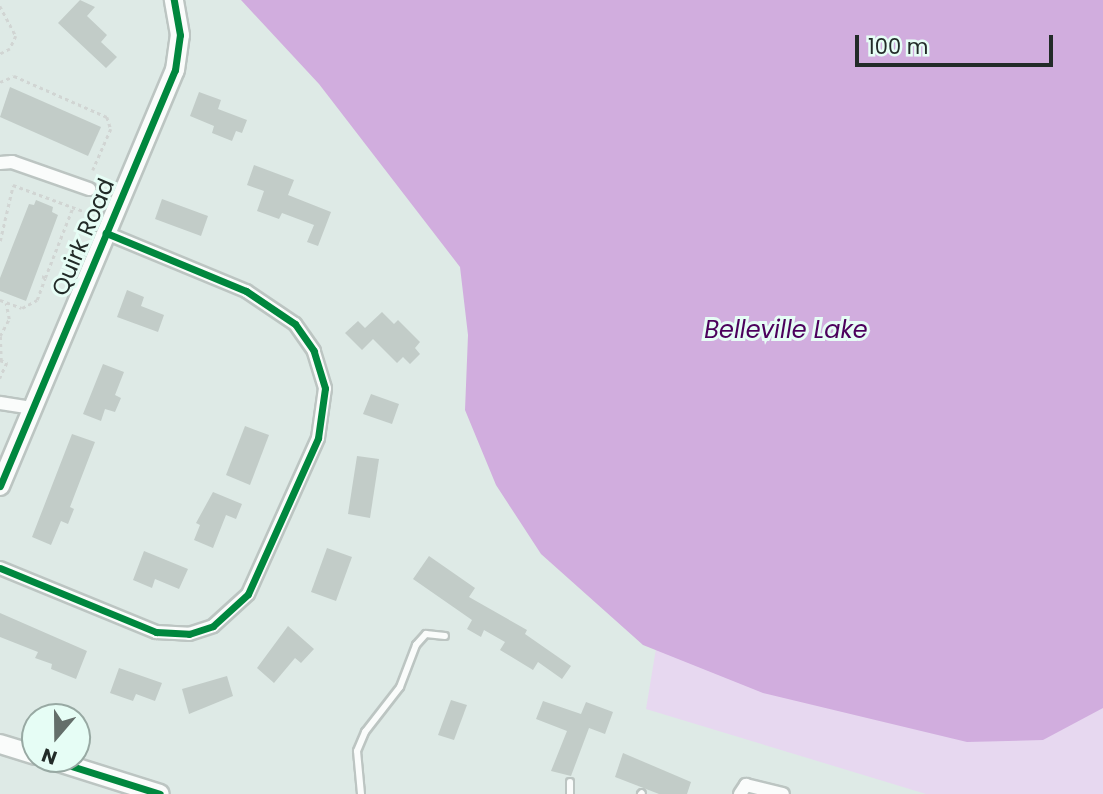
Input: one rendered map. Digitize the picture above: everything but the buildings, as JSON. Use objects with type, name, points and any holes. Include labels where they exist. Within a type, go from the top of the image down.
[{"type":"street","name":"Quirk Road","points":[[0,486],[175,69],[180,35],[174,0]]},
{"type":"street","points":[[0,163],[12,162],[89,189]]},
{"type":"street","points":[[0,568],[156,632],[189,634],[213,626],[240,606],[324,421],[323,377],[306,337],[282,312],[255,296],[106,233]]},
{"type":"street","points":[[0,403],[32,408]]},
{"type":"street","points":[[0,744],[21,751]]},
{"type":"street","points":[[91,772],[160,794]]},
{"type":"street","points":[[740,794],[746,785],[783,794]]},
{"type":"lane","points":[[362,794],[357,751],[365,732],[400,687],[416,645],[426,634],[445,636]]},
{"type":"lane","points":[[570,782],[570,794]]},
{"type":"path","points":[[0,6],[16,36],[10,49],[0,54]]},
{"type":"path","points":[[0,82],[14,76],[107,117],[111,129],[93,170]]},
{"type":"path","points":[[0,241],[13,185],[91,214]]},
{"type":"path","points":[[0,300],[22,308],[37,300],[72,207]]},
{"type":"path","points":[[40,276],[45,278]]},
{"type":"path","points":[[0,378],[7,363],[1,360],[0,336],[9,319],[6,302]]},
{"type":"shaded area","points":[[668,576],[1103,638],[1103,794],[926,794],[646,709]]},
{"type":"water","name":"Belleville Lake","points":[[241,0],[1103,0],[1103,708],[1043,740],[967,742],[763,693],[643,645],[541,554],[496,485],[465,410],[468,335],[460,267],[319,84]]},
{"type":"cycle path","points":[[0,486],[175,70],[180,35],[174,0]]},
{"type":"cycle path","points":[[0,568],[156,632],[189,634],[213,626],[248,594],[318,438],[325,388],[314,351],[295,324],[246,291],[106,233]]},
{"type":"cycle path","points":[[91,772],[160,794]]}]
